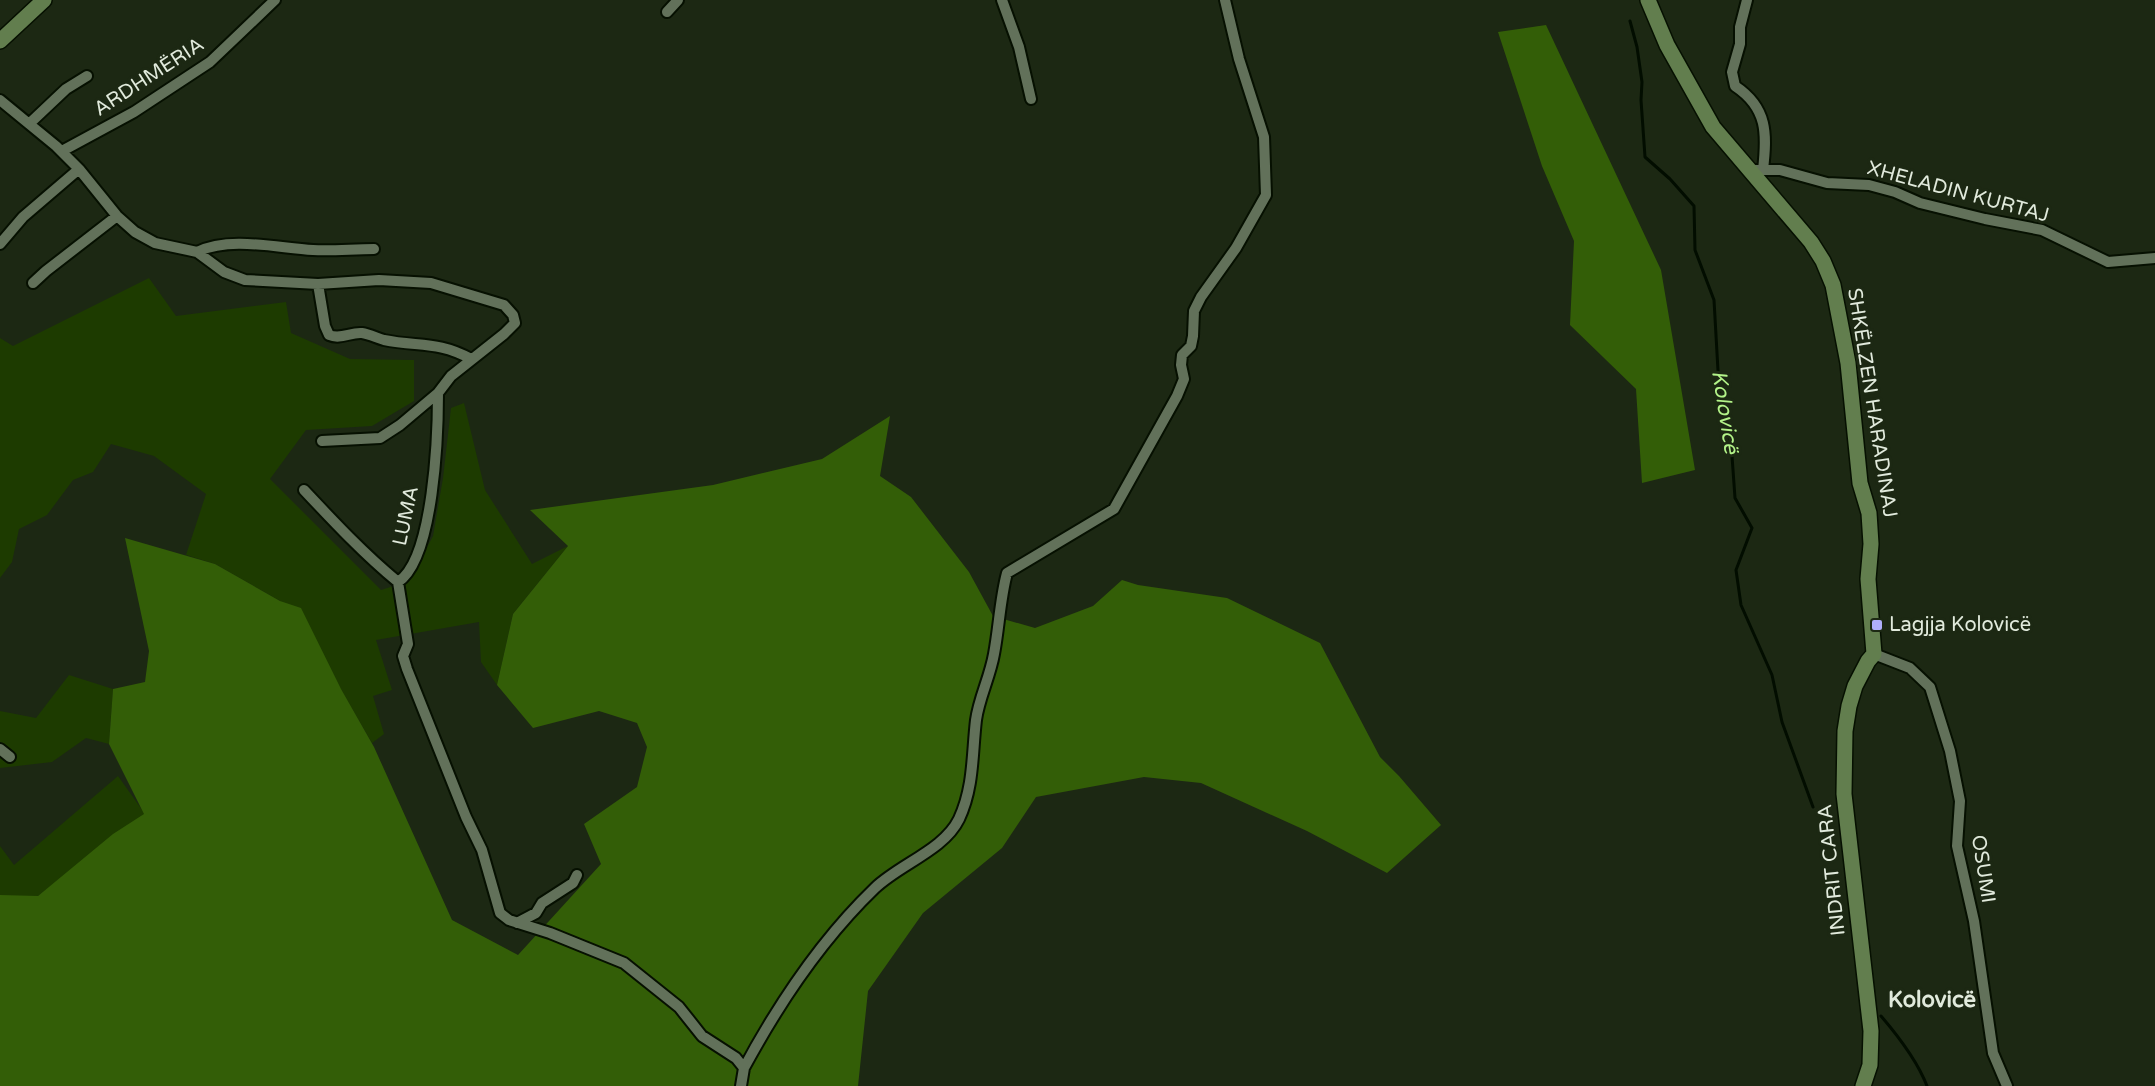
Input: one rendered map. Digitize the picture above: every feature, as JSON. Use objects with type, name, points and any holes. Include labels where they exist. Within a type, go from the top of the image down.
[{"type":"street","points":[[0,41],[44,0]]},
{"type":"street","name":"ARDHMËRIA","points":[[62,151],[134,112],[210,62],[275,0]]},
{"type":"street","points":[[667,12],[678,0]]},
{"type":"street","points":[[1002,0],[1019,47],[1031,99]]},
{"type":"street","points":[[741,1086],[744,1068],[762,1034],[790,991],[839,926],[877,886],[949,834],[958,820],[966,800],[973,766],[979,703],[994,657],[1006,573],[1114,509],[1177,396],[1184,379],[1181,365],[1182,355],[1191,346],[1193,336],[1194,311],[1201,297],[1236,248],[1266,195],[1264,136],[1239,59],[1225,0]]},
{"type":"street","name":"SHKËLZEN HARADINAJ","points":[[1648,0],[1667,45],[1713,127],[1756,170],[1811,242],[1823,261],[1833,285],[1848,363],[1860,483],[1869,513],[1871,544],[1868,579],[1874,654]]},
{"type":"street","points":[[1747,0],[1740,27],[1740,44],[1732,72],[1736,86],[1749,95],[1759,108],[1764,126],[1766,148],[1756,170]]},
{"type":"street","points":[[30,123],[66,89],[87,76]]},
{"type":"street","points":[[0,100],[62,151],[117,216],[135,232],[155,243],[197,252],[224,272],[246,280],[318,284],[379,280],[431,283],[504,304],[513,315],[515,323],[504,334],[451,376],[438,393],[400,425],[380,438],[322,441]]},
{"type":"street","points":[[0,244],[23,217],[79,169]]},
{"type":"street","name":"XHELADIN KURTAJ","points":[[1756,170],[1780,170],[1827,183],[1869,185],[1895,192],[1920,203],[2042,230],[2108,262],[2155,258]]},
{"type":"street","points":[[33,283],[117,216]]},
{"type":"street","points":[[197,252],[207,247],[226,243],[315,250],[374,249]]},
{"type":"street","points":[[318,284],[329,335],[336,338],[361,333],[385,340],[434,345],[454,350],[471,359]]},
{"type":"street","name":"LUMA","points":[[304,490],[348,536],[398,582],[412,565],[421,545],[429,514],[438,424],[438,393]]},
{"type":"street","points":[[398,582],[408,644],[403,656],[407,669],[466,817],[482,850],[500,913],[509,920],[550,933],[624,963],[679,1007],[702,1036],[736,1058],[744,1068]]},
{"type":"street","name":"INDRIT CARA","points":[[1863,1086],[1870,1065],[1871,1031],[1844,794],[1845,731],[1855,686],[1874,654]]},
{"type":"street","name":"OSUMI","points":[[1874,654],[1910,668],[1930,687],[1950,751],[1960,801],[1958,846],[1974,921],[1993,1053],[2007,1086]]},
{"type":"street","points":[[0,749],[10,757]]},
{"type":"street","points":[[517,923],[536,913],[542,903],[573,883],[577,875]]},
{"type":"green space","points":[[1546,25],[1661,270],[1695,470],[1642,483],[1636,389],[1570,325],[1574,241],[1542,166],[1498,32]]},
{"type":"green space","points":[[149,278],[176,316],[286,302],[291,333],[350,359],[414,360],[414,401],[372,426],[306,430],[270,479],[381,590],[409,581],[433,536],[443,478],[451,408],[464,403],[485,490],[532,564],[568,546],[513,614],[497,685],[481,662],[479,622],[376,640],[392,690],[373,696],[384,734],[372,743],[296,613],[280,601],[215,564],[186,555],[206,494],[154,456],[111,444],[93,472],[73,480],[47,515],[19,529],[12,562],[0,578],[0,338],[13,346]]},
{"type":"green space","points":[[890,416],[880,476],[911,497],[969,572],[993,616],[1035,628],[1093,606],[1122,580],[1138,585],[1227,598],[1320,643],[1380,757],[1441,825],[1387,873],[1307,831],[1201,783],[1144,777],[1036,797],[1002,848],[923,913],[868,991],[858,1086],[0,1086],[0,895],[38,896],[113,834],[144,814],[109,744],[113,689],[145,682],[149,651],[125,538],[215,564],[280,601],[301,608],[341,689],[374,747],[452,920],[518,955],[601,864],[584,824],[637,787],[647,747],[637,723],[599,711],[533,728],[497,685],[513,614],[568,546],[530,510],[713,485],[822,459]]},
{"type":"green space","points":[[69,675],[113,689],[109,744],[86,738],[52,762],[0,768],[0,711],[36,718]]},
{"type":"green space","points":[[118,776],[145,814],[38,896],[0,907],[0,846],[14,865]]},
{"type":"waterway","name":"Kolovicë","points":[[1630,21],[1637,47],[1642,82],[1645,157],[1670,179],[1694,206],[1695,250],[1714,300],[1720,406],[1731,442],[1735,498],[1752,528],[1736,570],[1741,605],[1772,675],[1782,722],[1813,807]]},
{"type":"waterway","name":"Kolovicë","points":[[1881,1016],[1907,1049],[1927,1086]]},
{"type":"place","name":"Lagjja Kolovicë","points":[[1877,625]]},
{"type":"district","name":"Kolovicë","points":[[1932,1000]]}]
